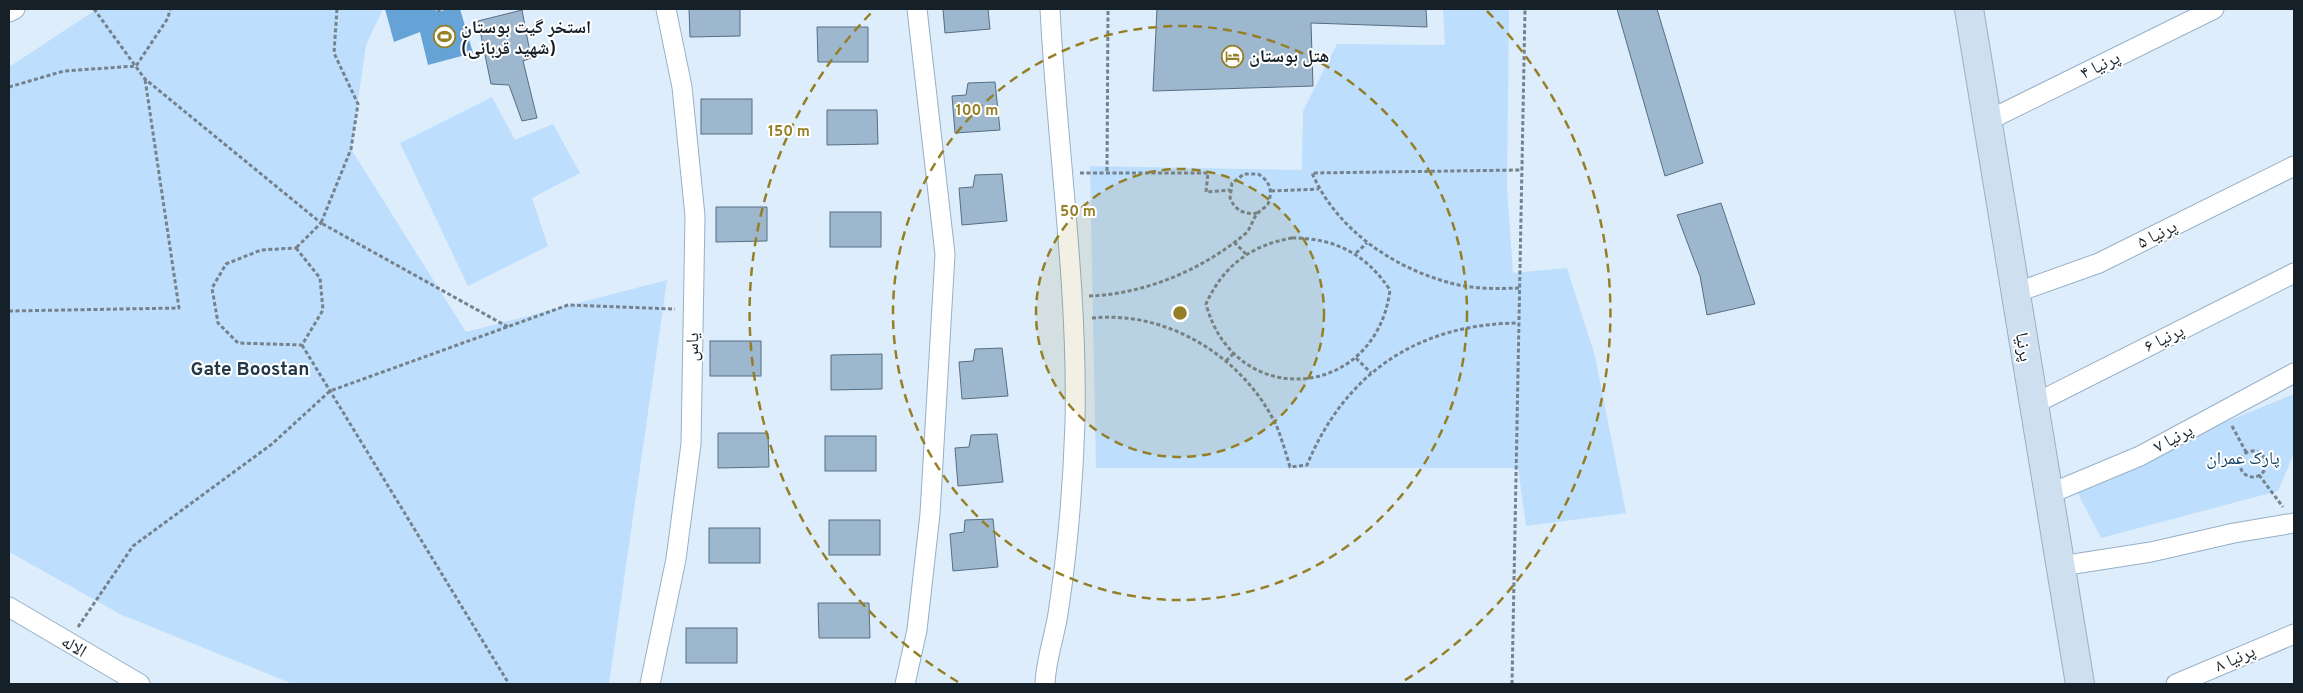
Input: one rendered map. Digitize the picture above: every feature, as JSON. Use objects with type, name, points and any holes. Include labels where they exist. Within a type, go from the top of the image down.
[{"type":"street","points":[[9,12],[15,9]]},
{"type":"street","name":"یاس","points":[[650,684],[676,559],[691,444],[695,216],[682,87],[666,9]]},
{"type":"street","points":[[905,684],[917,630],[930,514],[945,254],[916,9]]},
{"type":"street","points":[[1045,684],[1046,665],[1059,610],[1072,485],[1075,356],[1050,9]]},
{"type":"street","name":"پرنیا","points":[[1968,9],[2080,684]]},
{"type":"street","name":"پرنیا ۴","points":[[1987,121],[2214,9]]},
{"type":"street","name":"پرنیا ۵","points":[[2015,292],[2099,263],[2294,166]]},
{"type":"street","name":"پرنیا ۶","points":[[2034,404],[2294,273]]},
{"type":"street","name":"پرنیا ۷","points":[[2049,494],[2140,456],[2294,373]]},
{"type":"street","points":[[2061,566],[2151,552],[2234,533],[2290,517]]},
{"type":"street","name":"الاله","points":[[9,606],[140,684]]},
{"type":"street","name":"پرنیا ۸","points":[[2176,684],[2294,634]]},
{"type":"path","points":[[94,9],[145,79],[321,223],[508,327]]},
{"type":"path","points":[[136,66],[168,18],[170,9]]},
{"type":"path","points":[[302,346],[238,343],[218,323],[212,288],[226,264],[261,250],[296,248],[321,223],[351,149],[358,104],[334,54],[336,9]]},
{"type":"path","points":[[1107,172],[1108,9]]},
{"type":"path","points":[[1512,684],[1525,9]]},
{"type":"path","points":[[9,87],[64,71],[136,66]]},
{"type":"path","points":[[9,310],[179,308],[145,79]]},
{"type":"path","points":[[1519,288],[1494,289],[1447,282],[1393,260],[1367,243],[1338,216],[1319,189],[1312,173],[1521,170]]},
{"type":"path","points":[[1062,174],[1208,172],[1206,192],[1230,190]]},
{"type":"path","points":[[1072,297],[1114,294],[1155,284],[1199,265],[1234,242],[1247,232],[1257,213],[1268,204],[1271,190],[1264,178],[1251,173],[1237,178],[1230,190],[1230,198],[1237,209],[1250,214],[1257,213]]},
{"type":"path","points":[[1271,190],[1319,189]]},
{"type":"path","points":[[1308,238],[1325,240],[1356,253],[1381,276],[1390,290],[1388,306],[1377,334],[1356,358],[1329,373],[1298,379],[1270,375],[1244,363],[1233,354],[1215,331],[1206,304],[1222,276],[1246,254],[1275,241],[1308,238]]},
{"type":"path","points":[[1234,242],[1246,254]]},
{"type":"path","points":[[1356,253],[1367,243]]},
{"type":"path","points":[[296,248],[320,278],[323,310],[302,346]]},
{"type":"path","points":[[68,642],[133,546],[272,444],[330,391],[568,305],[693,310]]},
{"type":"path","points":[[1073,320],[1120,318],[1158,325],[1187,336],[1226,361],[1267,408],[1277,427],[1290,467],[1307,465],[1316,444],[1340,406],[1371,373],[1390,359],[1429,338],[1473,326],[1518,323]]},
{"type":"path","points":[[302,346],[509,684]]},
{"type":"path","points":[[1226,361],[1233,354]]},
{"type":"path","points":[[1356,358],[1371,373]]},
{"type":"path","points":[[2224,411],[2246,452]]},
{"type":"path","points":[[2258,451],[2266,460],[2266,466],[2260,475],[2254,477],[2243,473],[2239,462],[2246,452],[2258,451]]},
{"type":"path","points":[[2260,475],[2290,517]]},
{"type":"green space","points":[[97,9],[383,9],[366,45],[351,149],[466,332],[667,280],[609,684],[293,684],[122,615],[9,552],[9,67]]},
{"type":"green space","points":[[1443,9],[1509,9],[1507,189],[1513,273],[1567,268],[1595,356],[1626,513],[1526,526],[1518,468],[1096,468],[1090,166],[1302,170],[1303,111],[1337,44],[1445,45]]},
{"type":"green space","points":[[492,97],[515,140],[553,124],[580,173],[532,198],[548,246],[468,286],[400,143]]},
{"type":"green space","name":"پارک عمران","points":[[2294,394],[2294,453],[2278,491],[2101,538],[2073,484]]},
{"type":"water","name":"استخر گیت بوستان (شهید قربانی)","points":[[385,9],[434,9],[438,12],[448,9],[460,9],[473,53],[428,65],[420,32],[394,42]]},
{"type":"building","points":[[689,9],[740,9],[740,36],[690,37]]},
{"type":"building","points":[[943,9],[988,9],[990,29],[945,33]]},
{"type":"building","name":"هتل بوستان","points":[[1157,9],[1426,9],[1427,27],[1311,23],[1313,86],[1153,91]]},
{"type":"building","points":[[1617,9],[1657,9],[1703,163],[1665,176]]},
{"type":"building","points":[[522,10],[531,58],[523,61],[537,118],[522,121],[509,85],[491,84],[478,21]]},
{"type":"building","points":[[817,27],[868,27],[868,62],[818,62]]},
{"type":"building","points":[[995,82],[1000,130],[955,133],[952,96],[966,95],[968,83]]},
{"type":"building","points":[[701,99],[752,99],[752,134],[701,134]]},
{"type":"building","points":[[827,110],[877,110],[878,144],[827,145]]},
{"type":"building","points":[[1002,174],[1007,221],[962,225],[959,188],[973,187],[975,175]]},
{"type":"building","points":[[1721,203],[1755,304],[1707,315],[1700,276],[1677,215]]},
{"type":"building","points":[[716,207],[767,207],[767,241],[716,242]]},
{"type":"building","points":[[830,212],[881,212],[881,247],[830,247]]},
{"type":"building","points":[[710,341],[761,341],[761,376],[710,376]]},
{"type":"building","points":[[1002,348],[1008,396],[962,399],[959,362],[973,361],[975,349]]},
{"type":"building","points":[[882,354],[882,389],[831,390],[831,355]]},
{"type":"building","points":[[718,433],[768,433],[769,467],[718,468]]},
{"type":"building","points":[[997,434],[1003,482],[958,486],[955,448],[969,447],[971,435]]},
{"type":"building","points":[[825,436],[876,436],[876,471],[825,471]]},
{"type":"building","points":[[993,519],[998,567],[953,571],[950,534],[964,532],[965,520]]},
{"type":"building","points":[[829,520],[880,520],[880,555],[829,555]]},
{"type":"building","points":[[709,528],[760,528],[760,563],[709,563]]},
{"type":"building","points":[[818,603],[869,603],[870,638],[819,638]]},
{"type":"building","points":[[686,628],[737,628],[737,663],[686,663]]},
{"type":"place","name":"استخر گیت بوستان (شهید قربانی)","points":[[445,37]]},
{"type":"place","name":"هتل بوستان","points":[[1233,56]]},
{"type":"district","name":"Gate Boostan","points":[[250,368]]}]
